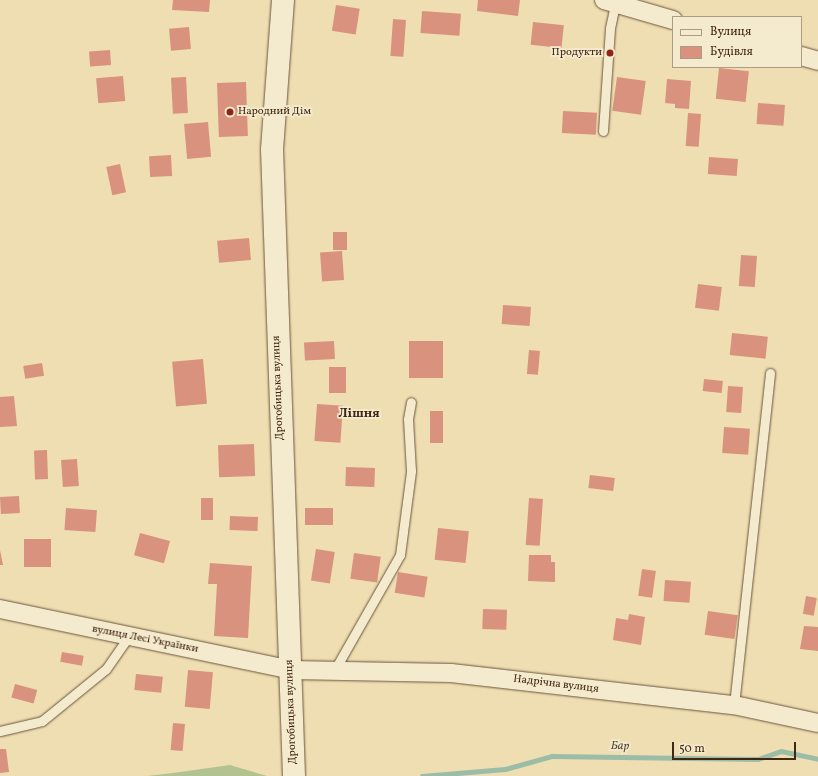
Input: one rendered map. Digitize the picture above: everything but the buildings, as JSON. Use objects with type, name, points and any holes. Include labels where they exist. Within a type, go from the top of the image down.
[{"type":"main road","name":"Дрогобицька вулиця","points":[[283,0],[272,149],[294,736],[294,776]]},
{"type":"street","points":[[610,2],[672,20]]},
{"type":"street","points":[[802,56],[818,61]]},
{"type":"street","name":"вулиця Лесі Українки","points":[[0,609],[291,670]]},
{"type":"street","name":"Надрічна вулиця","points":[[291,670],[451,673],[734,705],[818,723]]},
{"type":"lane","points":[[603,131],[610,28],[610,2]]},
{"type":"lane","points":[[734,705],[770,373]]},
{"type":"lane","points":[[334,671],[400,555],[411,471],[408,419],[411,402]]},
{"type":"lane","points":[[0,731],[42,721],[106,669],[129,636]]},
{"type":"green space","points":[[230,765],[267,776],[147,776],[173,773]]},
{"type":"waterway","name":"Бар","points":[[422,776],[505,769],[552,756],[758,759],[781,751],[818,759]]},
{"type":"place","name":"Продукти","points":[[610,53]]},
{"type":"place","name":"Народний Дім","points":[[230,112]]},
{"type":"district","name":"Лішня","points":[[359,414]]}]
